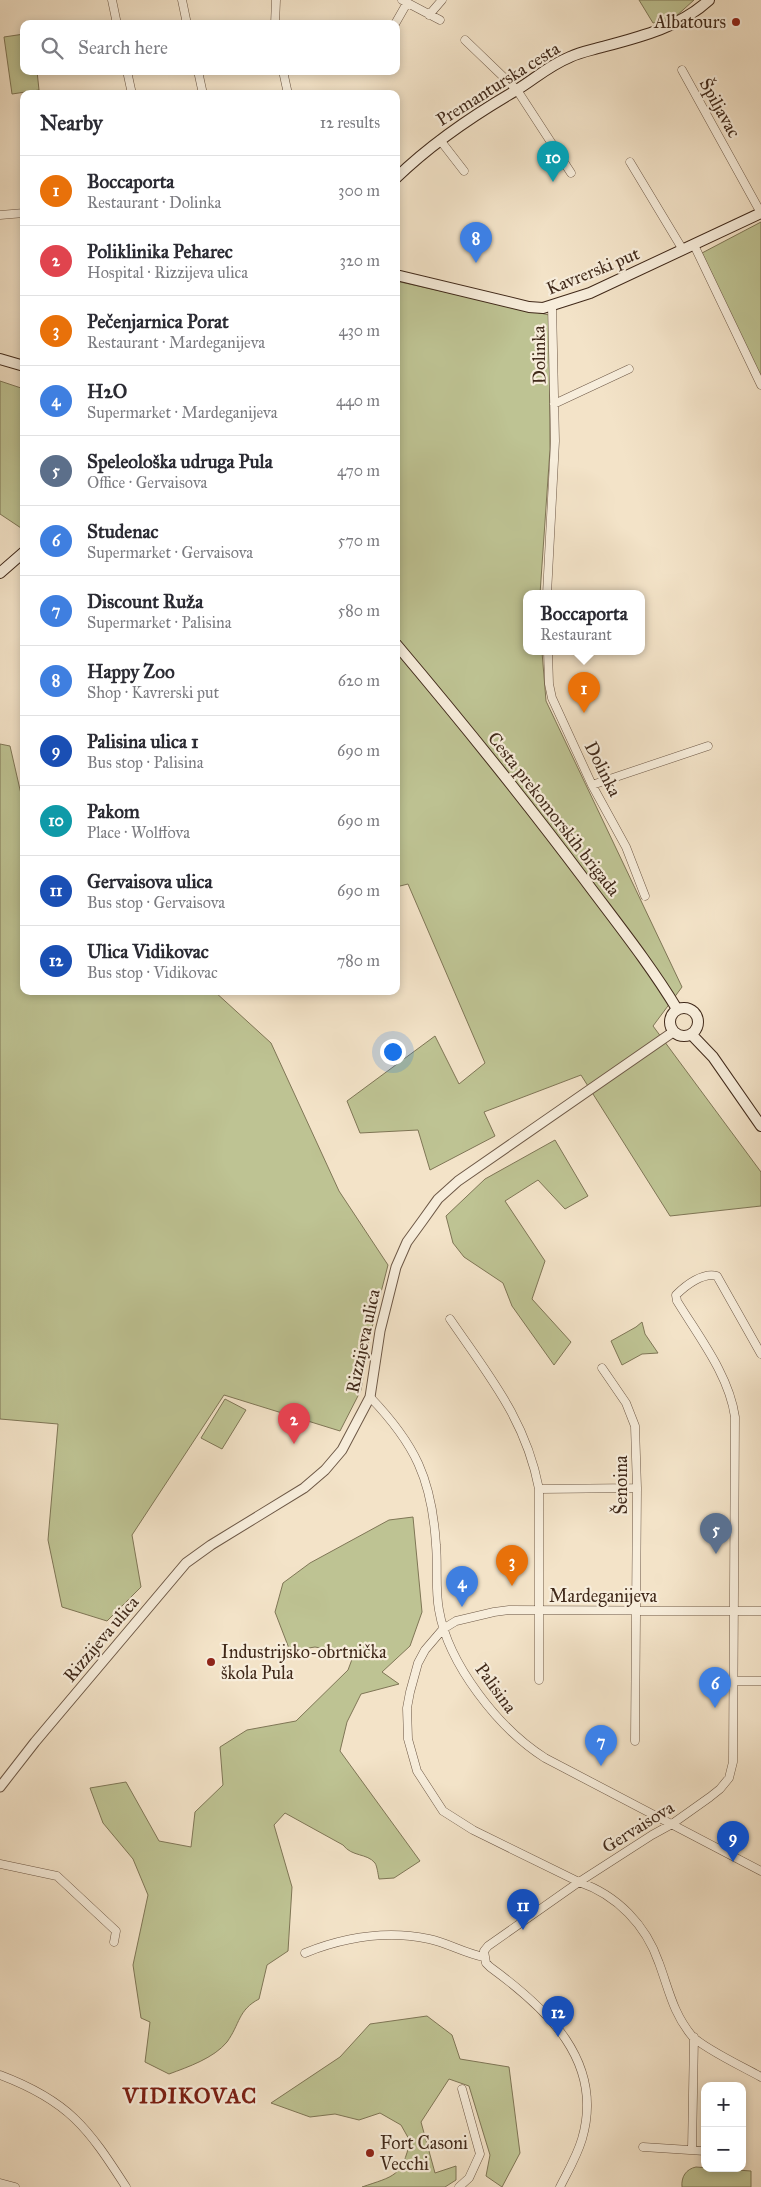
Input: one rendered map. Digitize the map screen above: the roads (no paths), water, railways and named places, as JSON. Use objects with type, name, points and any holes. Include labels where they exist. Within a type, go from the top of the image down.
[{"type":"main road","name":"Premanturska cesta","points":[[400,175],[440,140],[498,100],[517,90],[543,70],[571,56],[631,40],[675,24],[709,0]]},
{"type":"main road","name":"Kavrerski put","points":[[400,276],[529,307],[542,308],[590,293],[761,213]]},
{"type":"main road","points":[[0,359],[20,365]]},
{"type":"main road","points":[[0,573],[20,556]]},
{"type":"main road","name":"Cesta prekomorskih brigada","points":[[400,649],[503,773],[572,862],[658,978],[677,1009]]},
{"type":"main road","points":[[688,1008],[696,1015],[697,1026],[690,1034],[680,1036],[673,1032],[669,1024],[670,1018],[677,1009],[688,1008]]},
{"type":"main road","points":[[690,1034],[713,1057],[761,1126]]},
{"type":"street","points":[[112,0],[116,20]]},
{"type":"street","points":[[182,0],[186,20]]},
{"type":"street","points":[[275,20],[276,0]]},
{"type":"street","points":[[429,15],[442,0]]},
{"type":"street","points":[[397,20],[404,1],[440,20]]},
{"type":"street","points":[[465,40],[517,90],[571,173]]},
{"type":"street","name":"Špiljavac","points":[[682,70],[761,213]]},
{"type":"street","points":[[128,75],[131,90]]},
{"type":"street","points":[[199,75],[202,90]]},
{"type":"street","points":[[284,75],[287,90]]},
{"type":"street","points":[[440,140],[464,171]]},
{"type":"street","points":[[630,162],[683,250]]},
{"type":"street","points":[[0,215],[20,213]]},
{"type":"street","points":[[694,245],[761,385]]},
{"type":"street","name":"Dolinka","points":[[547,590],[554,472],[552,305]]},
{"type":"street","name":"Dolinka","points":[[554,404],[629,369]]},
{"type":"street","name":"Dolinka","points":[[548,655],[549,684],[552,698],[592,785],[626,847],[645,896]]},
{"type":"street","points":[[592,785],[708,746]]},
{"type":"street","name":"Rizzijeva ulica","points":[[0,1787],[35,1742],[186,1563],[210,1544],[304,1488],[325,1470],[342,1450],[370,1397],[380,1331],[396,1267],[407,1242],[438,1199],[458,1181],[673,1032]]},
{"type":"street","name":"Gervaisova","points":[[484,1957],[484,1951],[488,1946],[579,1882],[672,1824],[720,1789],[729,1778],[733,1762],[735,1417],[733,1403],[723,1379],[677,1301],[676,1295],[703,1276],[711,1274],[717,1276],[761,1354]]},
{"type":"street","points":[[450,1319],[509,1405],[519,1424],[534,1466],[539,1489],[538,1680]]},
{"type":"street","name":"Šenoina","points":[[602,1368],[626,1404],[632,1417],[637,1453],[634,1741]]},
{"type":"street","name":"Palisina","points":[[370,1397],[409,1443],[428,1486],[436,1544],[439,1609],[444,1629],[456,1657],[497,1717],[525,1745],[545,1758],[761,1871]]},
{"type":"street","points":[[539,1489],[637,1488]]},
{"type":"street","name":"Mardeganijeva","points":[[694,2037],[672,2005],[659,1963],[645,1933],[612,1898],[597,1888],[579,1882],[473,1830],[443,1811],[417,1771],[408,1738],[407,1708],[418,1663],[425,1650],[444,1629],[456,1621],[494,1612],[539,1610],[761,1611]]},
{"type":"street","points":[[734,1680],[761,1681]]},
{"type":"street","points":[[0,1864],[57,1876],[116,1931],[114,1942]]},
{"type":"street","points":[[305,1953],[341,1940],[404,1935],[430,1940],[484,1957],[490,1967],[522,1991],[546,2014],[566,2039],[581,2066],[587,2101],[585,2127],[577,2154],[560,2187]]},
{"type":"street","points":[[692,2150],[694,2037],[761,2077]]},
{"type":"street","points":[[0,2075],[32,2089],[69,2112],[90,2134],[126,2187]]},
{"type":"street","points":[[459,2187],[469,2178],[480,2154],[462,2089]]},
{"type":"street","points":[[643,2147],[701,2150]]},
{"type":"street","points":[[0,2183],[15,2187]]},
{"type":"place","name":"Albatours","points":[[736,22]]},
{"type":"place","name":"Pakom","points":[[553,182]]},
{"type":"place","name":"Happy Zoo","points":[[476,263]]},
{"type":"place","name":"Boccaporta","points":[[584,713]]},
{"type":"place","name":"Poliklinika Peharec","points":[[294,1444]]},
{"type":"place","name":"Speleološka udruga Pula","points":[[716,1554]]},
{"type":"place","name":"Pečenjarnica Porat","points":[[512,1586]]},
{"type":"place","name":"H2O","points":[[462,1607]]},
{"type":"place","name":"Industrijsko-obrtnička škola Pula","points":[[211,1662]]},
{"type":"place","name":"Studenac","points":[[715,1708]]},
{"type":"place","name":"Discount Ruža","points":[[601,1766]]},
{"type":"place","name":"Palisina ulica 1","points":[[733,1862]]},
{"type":"place","name":"Gervaisova ulica","points":[[523,1930]]},
{"type":"place","name":"Ulica Vidikovac","points":[[558,2037]]},
{"type":"place","name":"Fort Casoni Vecchi","points":[[370,2153]]},
{"type":"district","name":"VIDIKOVAC","points":[[190,2095]]}]
